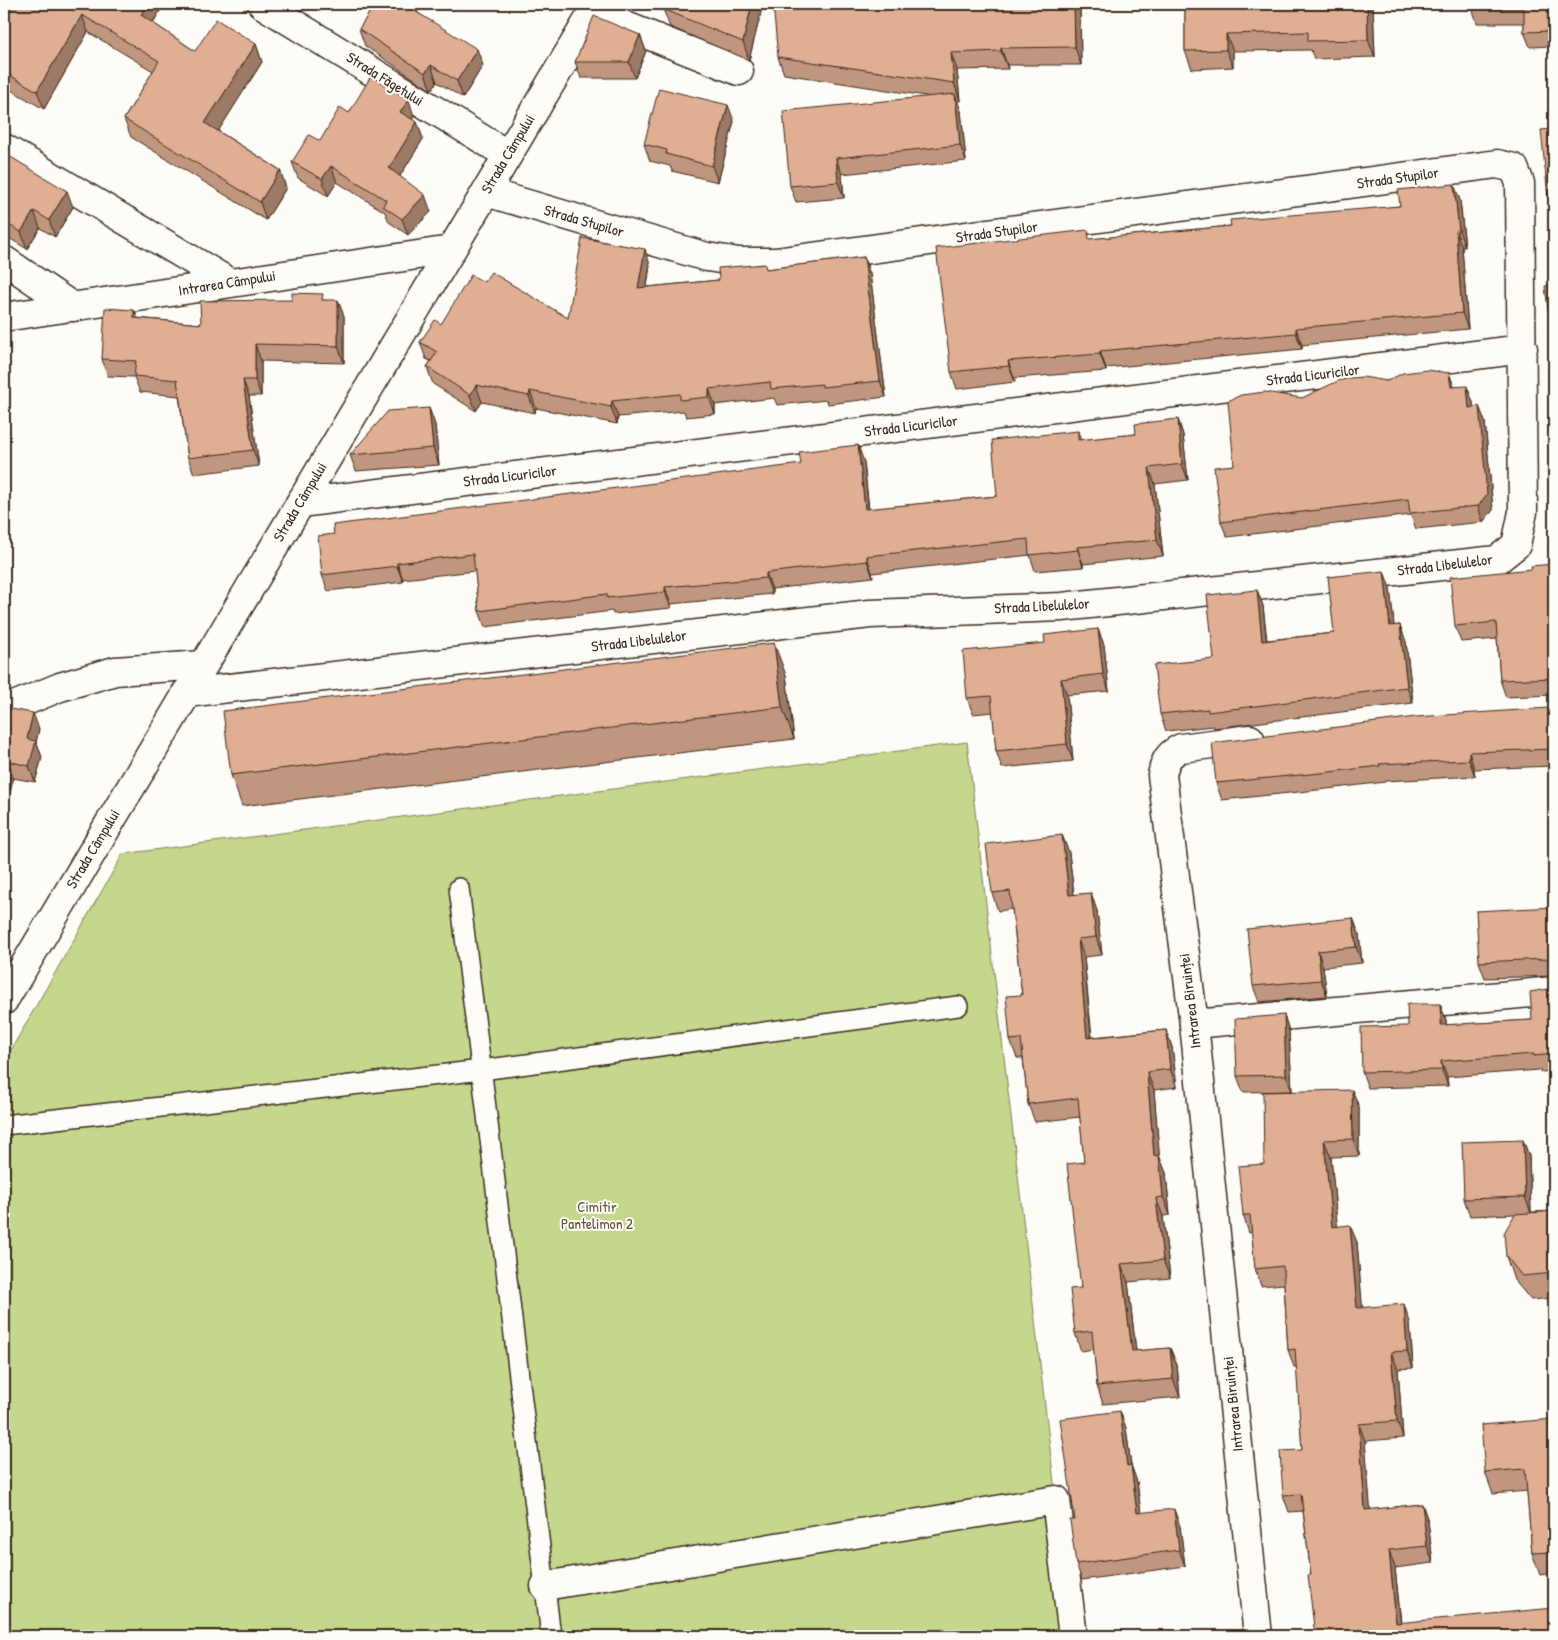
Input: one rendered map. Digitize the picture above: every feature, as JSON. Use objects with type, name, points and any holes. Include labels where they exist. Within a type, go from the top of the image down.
[{"type":"street","name":"Strada Făgetului","points":[[262,4],[508,155]]},
{"type":"street","name":"Strada Câmpului","points":[[4,1000],[595,8]]},
{"type":"street","points":[[595,8],[739,71]]},
{"type":"street","points":[[4,148],[229,282]]},
{"type":"street","name":"Strada Stupilor","points":[[486,192],[707,257],[739,262],[775,262],[1497,164],[1514,168]]},
{"type":"street","name":"Strada Libelulelor","points":[[186,693],[870,614],[1062,607],[1497,560],[1516,545],[1523,512],[1520,183],[1514,168]]},
{"type":"street","name":"Intrarea Câmpului","points":[[4,317],[451,250]]},
{"type":"street","points":[[4,260],[73,307]]},
{"type":"street","name":"Strada Licuricilor","points":[[300,503],[1523,349]]},
{"type":"street","points":[[9,708],[60,687],[115,671],[203,665]]},
{"type":"street","name":"Intrarea Biruinței","points":[[1258,1636],[1194,1024],[1162,775],[1165,761],[1172,753],[1181,748],[1277,736]]},
{"type":"street","points":[[1194,1024],[1554,991]]},
{"type":"street","points":[[545,1586],[1056,1500],[1073,1636]]},
{"type":"lane","points":[[459,888],[551,1636]]},
{"type":"lane","points":[[4,1125],[482,1070],[958,1006]]},
{"type":"green space","name":"Cimitir Pantelimon 2","points":[[967,742],[1072,1636],[4,1636],[4,1062],[123,854]]},
{"type":"building","points":[[15,4],[147,4],[141,15],[195,51],[216,19],[256,44],[205,123],[280,170],[260,202],[124,119],[159,61],[82,15],[37,91],[4,72],[4,10],[9,13]]},
{"type":"building","points":[[375,4],[406,4],[477,49],[457,81],[431,65],[425,73],[359,29]]},
{"type":"building","points":[[666,4],[752,4],[743,42],[663,9]]},
{"type":"building","points":[[773,4],[1074,4],[1075,47],[1001,48],[1001,51],[951,53],[954,83],[778,57]]},
{"type":"building","points":[[1185,4],[1367,4],[1368,40],[1308,41],[1308,32],[1226,34],[1226,50],[1185,51]]},
{"type":"building","points":[[1472,4],[1554,4],[1554,31],[1524,32],[1524,8],[1472,8]]},
{"type":"building","points":[[594,16],[640,35],[629,62],[575,62]]},
{"type":"building","points":[[371,76],[409,100],[400,112],[417,122],[389,168],[425,195],[402,219],[383,206],[386,200],[331,166],[322,179],[292,162],[309,135],[320,141],[340,107],[349,113]]},
{"type":"building","points":[[659,88],[728,105],[712,166],[666,154],[667,150],[644,144]]},
{"type":"building","points":[[955,94],[960,145],[836,158],[838,182],[790,186],[783,111]]},
{"type":"building","points":[[1554,129],[1554,196],[1548,197],[1541,130]]},
{"type":"building","points":[[4,153],[67,191],[49,220],[34,211],[21,232],[4,222]]},
{"type":"building","points":[[1454,184],[1459,231],[1456,231],[1462,313],[1296,328],[1296,333],[1100,351],[1100,354],[1008,361],[1009,366],[951,372],[936,248],[1088,230],[1089,239],[1231,226],[1230,220],[1400,206],[1398,190]]},
{"type":"building","points":[[582,238],[645,249],[638,288],[719,280],[718,268],[765,264],[766,269],[864,257],[880,381],[822,387],[822,384],[771,389],[770,382],[709,389],[709,397],[680,400],[680,394],[612,401],[611,407],[530,391],[529,396],[476,385],[470,395],[427,367],[437,352],[420,342],[435,320],[441,324],[471,275],[484,282],[491,272],[568,318]]},
{"type":"building","points":[[1554,285],[1554,333],[1551,333],[1545,286]]},
{"type":"building","points":[[292,293],[323,294],[322,300],[338,300],[338,346],[255,344],[255,380],[243,380],[253,450],[188,458],[177,380],[134,376],[136,361],[102,359],[105,308],[134,310],[134,318],[201,324],[200,301],[292,300]]},
{"type":"building","points":[[1427,370],[1449,373],[1451,387],[1467,386],[1469,408],[1479,406],[1487,494],[1478,506],[1410,513],[1408,499],[1221,522],[1214,467],[1234,465],[1228,401],[1241,395],[1265,392],[1302,398],[1338,381],[1350,378],[1363,377],[1387,381],[1403,373]]},
{"type":"building","points":[[1554,405],[1554,454],[1549,406]]},
{"type":"building","points":[[429,408],[433,448],[350,455],[388,411]]},
{"type":"building","points":[[1178,419],[1182,464],[1149,468],[1157,540],[1077,547],[1078,550],[1029,555],[1028,539],[867,556],[867,561],[766,573],[766,578],[665,587],[665,592],[607,598],[607,594],[479,611],[473,554],[397,563],[397,566],[322,575],[318,536],[334,534],[333,525],[801,464],[799,452],[858,445],[865,509],[997,496],[992,440],[1078,431],[1078,440],[1136,434],[1135,424]]},
{"type":"building","points":[[1554,564],[1554,678],[1500,680],[1496,622],[1455,626],[1450,577],[1532,569],[1531,566]]},
{"type":"building","points":[[1384,571],[1390,626],[1400,625],[1407,687],[1208,712],[1208,709],[1160,714],[1154,665],[1214,659],[1207,595],[1257,590],[1262,641],[1334,633],[1328,577]]},
{"type":"building","points":[[1098,629],[1103,674],[1061,679],[1067,744],[996,751],[991,696],[967,698],[963,651],[1045,643],[1044,635]]},
{"type":"building","points":[[774,643],[782,707],[231,775],[223,711]]},
{"type":"building","points":[[1554,707],[1554,749],[1469,752],[1469,760],[1379,764],[1380,766],[1216,783],[1212,743],[1416,717]]},
{"type":"building","points":[[4,708],[33,713],[27,739],[36,741],[29,766],[8,761],[4,778]]},
{"type":"building","points":[[1062,835],[1069,895],[1091,893],[1096,937],[1078,939],[1087,1038],[1166,1030],[1170,1069],[1147,1072],[1154,1156],[1159,1155],[1163,1197],[1156,1198],[1163,1260],[1121,1264],[1132,1351],[1170,1348],[1173,1379],[1097,1386],[1092,1331],[1075,1333],[1070,1289],[1081,1288],[1067,1164],[1084,1162],[1078,1098],[1028,1104],[1021,1039],[1010,1040],[1006,996],[1022,995],[1010,891],[992,893],[986,844]]},
{"type":"building","points":[[1554,907],[1554,961],[1547,959],[1479,962],[1476,911]]},
{"type":"building","points":[[1353,918],[1356,947],[1318,951],[1321,980],[1253,986],[1247,929]]},
{"type":"building","points":[[1554,988],[1554,1054],[1441,1061],[1442,1070],[1362,1072],[1361,1027],[1408,1026],[1407,1004],[1440,1004],[1441,1025],[1532,1020],[1530,992]]},
{"type":"building","points":[[1284,1015],[1286,1075],[1237,1076],[1235,1019]]},
{"type":"building","points":[[1352,1090],[1353,1139],[1324,1140],[1332,1227],[1350,1225],[1357,1308],[1404,1304],[1407,1351],[1391,1352],[1397,1421],[1359,1424],[1365,1510],[1422,1504],[1427,1546],[1389,1550],[1396,1623],[1554,1608],[1554,1636],[1315,1636],[1308,1575],[1311,1575],[1301,1494],[1283,1495],[1280,1451],[1302,1450],[1295,1349],[1288,1350],[1283,1266],[1255,1269],[1250,1215],[1243,1215],[1238,1166],[1264,1164],[1263,1092]]},
{"type":"building","points":[[1523,1140],[1525,1197],[1464,1199],[1462,1142]]},
{"type":"building","points":[[1554,1211],[1554,1273],[1522,1276],[1506,1256],[1504,1233],[1515,1214]]},
{"type":"building","points":[[1120,1411],[1127,1466],[1131,1465],[1137,1513],[1174,1509],[1179,1550],[1076,1564],[1070,1520],[1075,1520],[1060,1419]]},
{"type":"building","points":[[1554,1419],[1554,1552],[1532,1553],[1525,1469],[1485,1472],[1481,1425]]}]
